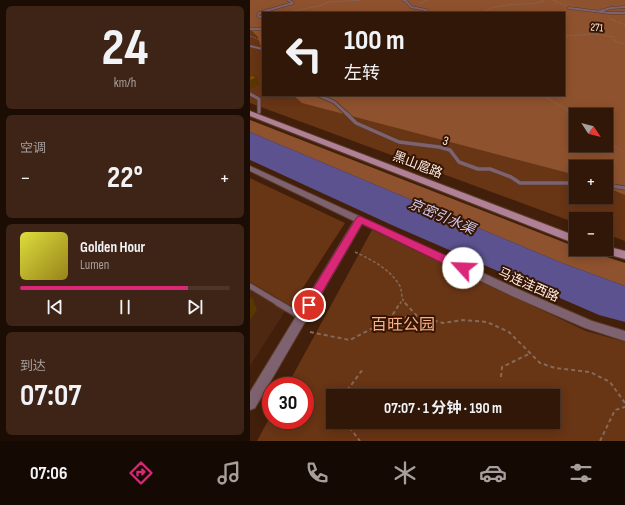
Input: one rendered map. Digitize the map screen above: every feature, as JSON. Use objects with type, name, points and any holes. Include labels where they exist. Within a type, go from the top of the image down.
[{"type":"main road","name":"黑山扈路","points":[[250,109],[569,230]]},
{"type":"main road","name":"黑山扈路","points":[[250,113],[569,237]]},
{"type":"main road","points":[[613,245],[625,249]]},
{"type":"main road","points":[[613,252],[625,255]]},
{"type":"street","name":"马连洼西路","points":[[250,168],[564,314],[589,325],[625,336]]},
{"type":"street","points":[[250,404],[360,219]]},
{"type":"lane","points":[[262,12],[293,3],[288,0]]},
{"type":"lane","points":[[403,0],[406,1],[411,7],[426,10],[426,12]]},
{"type":"lane","points":[[599,12],[611,8],[625,7]]},
{"type":"lane","points":[[569,8],[608,13],[625,13]]},
{"type":"lane","points":[[262,12],[259,13],[258,16],[262,18]]},
{"type":"lane","points":[[250,30],[262,29]]},
{"type":"lane","points":[[250,46],[262,49]]},
{"type":"lane","points":[[250,94],[259,99],[260,112]]},
{"type":"lane","name":"3","points":[[322,96],[330,98],[343,108],[348,116],[354,119],[356,123],[399,142],[428,147],[439,147],[450,150],[459,162],[478,168],[490,169],[511,177],[520,183],[569,184]]},
{"type":"lane","points":[[613,186],[625,188]]},
{"type":"lane","points":[[250,286],[302,317]]},
{"type":"path","points":[[288,12],[319,6],[329,2],[356,2],[360,0]]},
{"type":"path","points":[[418,8],[418,5],[428,0]]},
{"type":"path","points":[[483,12],[484,10],[503,5],[525,4],[545,0]]},
{"type":"path","points":[[553,0],[569,8]]},
{"type":"path","name":"271","points":[[608,13],[606,16],[625,25]]},
{"type":"path","name":"271","points":[[565,36],[586,34],[607,35],[614,37],[614,41],[618,43],[625,44]]},
{"type":"path","points":[[250,36],[262,41]]},
{"type":"path","points":[[544,96],[566,109],[569,114]]},
{"type":"path","points":[[613,145],[625,153]]},
{"type":"path","points":[[355,252],[377,262],[389,272],[400,287],[402,300],[417,316]]},
{"type":"path","points":[[390,318],[402,300]]},
{"type":"path","points":[[310,332],[350,340],[390,318],[417,316],[443,323],[463,320],[487,322],[509,332],[540,363],[555,368],[590,372],[610,382],[625,403]]},
{"type":"path","points":[[501,377],[502,367],[530,353]]},
{"type":"path","points":[[348,389],[364,369]]},
{"type":"path","points":[[600,441],[615,410],[625,408]]},
{"type":"path","points":[[350,429],[360,441]]},
{"type":"shaded area","points":[[250,0],[625,0],[625,195],[613,190],[613,160],[569,160],[569,173],[302,103],[294,96],[565,96],[565,12],[262,12],[262,51],[258,37],[250,29]]},
{"type":"shaded area","points":[[250,120],[569,244],[569,256],[604,256],[625,263],[625,286],[562,263],[250,132]]},
{"type":"shaded area","points":[[250,282],[289,305],[250,366]]},
{"type":"green space","points":[[250,0],[625,0],[625,241],[613,237],[613,212],[569,212],[569,220],[250,103]]},
{"type":"green space","points":[[250,178],[345,223],[291,306],[250,282]]},
{"type":"green space","name":"百旺公园","points":[[372,230],[586,331],[625,342],[625,441],[257,441],[263,429],[314,429],[314,377],[292,377]]},
{"type":"water","name":"京密引水渠","points":[[250,132],[562,263],[625,286],[625,322],[599,315],[394,226],[250,160]]},
{"type":"building","points":[[250,75],[257,77],[250,81]]},
{"type":"route","points":[[309,305],[360,219],[463,268]]}]
